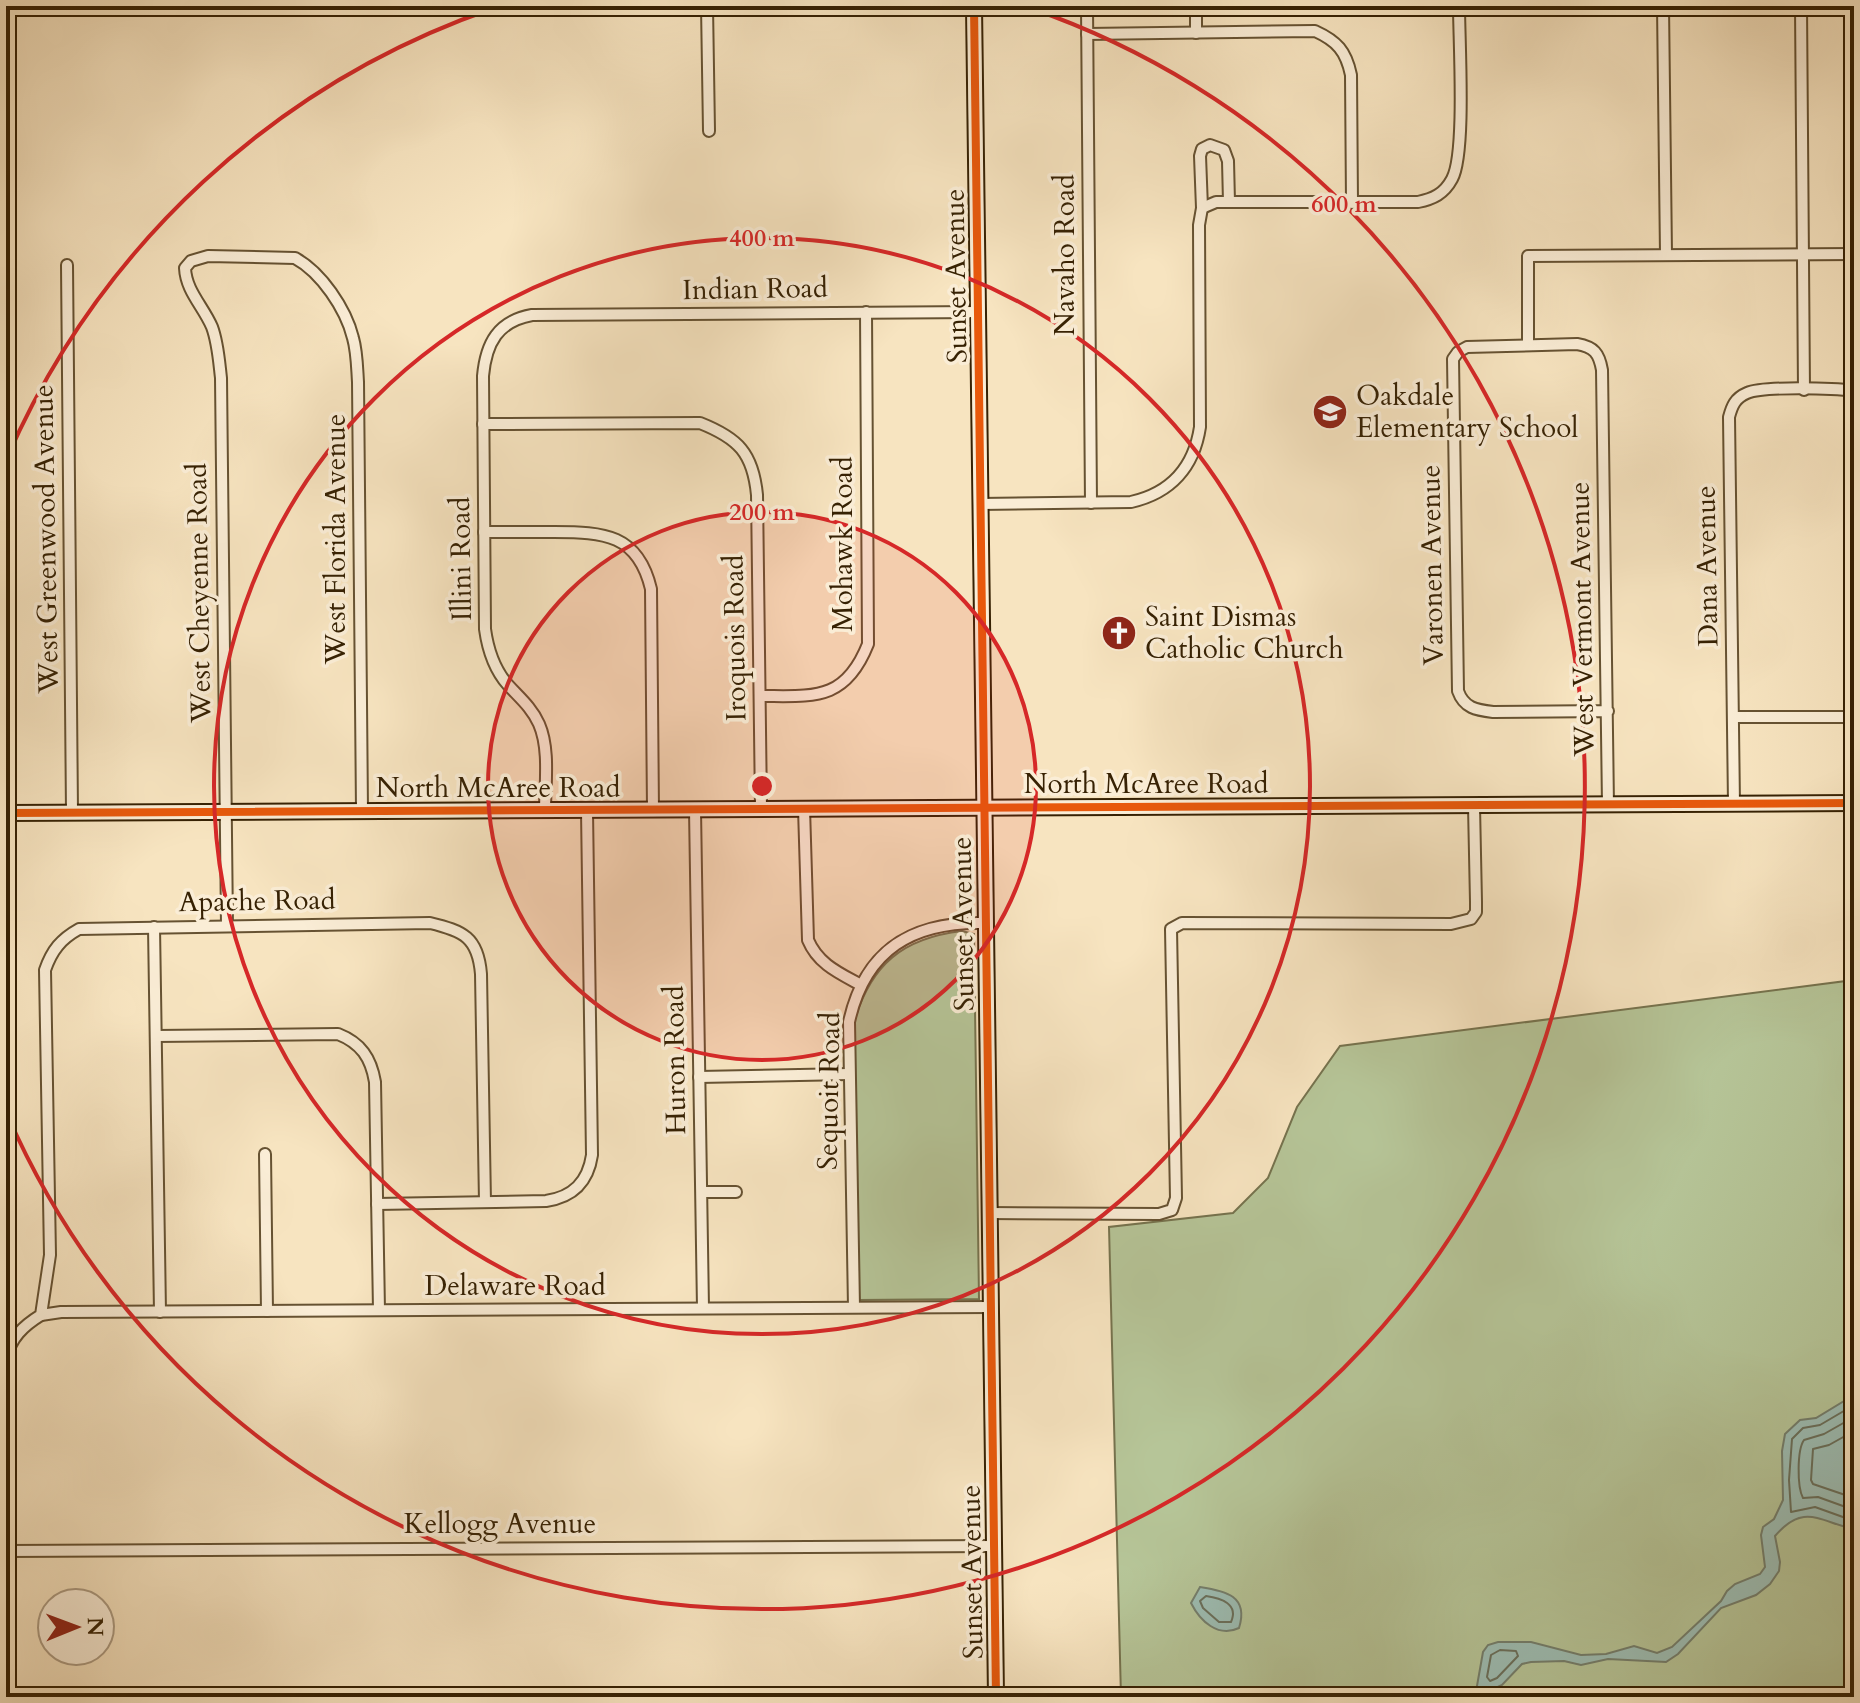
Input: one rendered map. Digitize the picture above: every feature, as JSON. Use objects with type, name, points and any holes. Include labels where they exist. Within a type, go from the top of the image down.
[{"type":"street","points":[[707,6],[709,131]]},
{"type":"street","name":"Sunset Avenue","points":[[974,6],[996,1697]]},
{"type":"street","name":"Navaho Road","points":[[1087,6],[1091,503]]},
{"type":"street","points":[[1196,6],[1196,33]]},
{"type":"street","points":[[1202,208],[1216,202],[1352,203],[1433,199],[1445,189],[1458,165],[1459,6]]},
{"type":"street","points":[[1663,6],[1666,255]]},
{"type":"street","points":[[1801,6],[1804,390],[1854,391]]},
{"type":"street","points":[[1087,34],[1315,31],[1340,46],[1351,75],[1352,203]]},
{"type":"street","points":[[980,504],[1131,502],[1149,498],[1166,489],[1180,476],[1197,446],[1200,427],[1200,156],[1202,149],[1210,145],[1224,150],[1228,161],[1229,202]]},
{"type":"street","points":[[1528,344],[1528,256],[1854,254]]},
{"type":"street","name":"West Cheyenne Road","points":[[227,926],[221,378],[212,327],[185,279],[185,268],[191,261],[208,256],[282,255],[307,264],[319,277]]},
{"type":"street","name":"West Greenwood Avenue","points":[[67,265],[72,812]]},
{"type":"street","name":"West Florida Avenue","points":[[319,277],[345,315],[353,336],[357,363],[362,810]]},
{"type":"street","name":"Mohawk Road","points":[[760,696],[817,696],[832,689],[854,670],[868,644],[866,312]]},
{"type":"street","name":"Indian Road","points":[[532,315],[978,312]]},
{"type":"street","name":"Illini Road","points":[[532,315],[509,322],[487,346],[483,376],[484,532],[488,647],[495,668],[532,711],[540,727],[544,753],[545,811]]},
{"type":"street","name":"West Vermont Avenue","points":[[1528,344],[1589,346],[1600,359],[1608,805]]},
{"type":"street","name":"Varonen Avenue","points":[[1528,344],[1467,347],[1453,359],[1458,691],[1461,699],[1477,710],[1608,711]]},
{"type":"street","name":"Dana Avenue","points":[[1734,804],[1729,417],[1737,399],[1745,393],[1756,390],[1804,390]]},
{"type":"street","name":"Iroquois Road","points":[[483,424],[700,423],[735,440],[746,454],[755,474],[761,808]]},
{"type":"street","points":[[484,532],[602,534],[636,553],[646,570],[651,589],[653,810]]},
{"type":"street","points":[[1733,717],[1854,717]]},
{"type":"street","name":"North McAree Road","points":[[6,813],[1854,803]]},
{"type":"street","points":[[989,1213],[1169,1212],[1175,1205],[1171,929],[1182,923],[1464,922],[1476,912],[1474,806]]},
{"type":"street","name":"Sequoit Road","points":[[804,808],[808,940],[813,953],[822,961],[861,985],[849,1022],[854,1307]]},
{"type":"street","name":"Huron Road","points":[[695,810],[703,1308]]},
{"type":"street","points":[[377,1204],[558,1199],[569,1194],[586,1178],[592,1155],[587,811]]},
{"type":"street","points":[[861,985],[884,957],[917,931],[956,922],[985,923]]},
{"type":"street","name":"Apache Road","points":[[41,1315],[50,1255],[45,970],[56,946],[79,929],[430,923],[463,933],[475,947],[480,960],[485,1202]]},
{"type":"street","points":[[154,927],[160,1312]]},
{"type":"street","points":[[156,1036],[338,1034],[354,1040],[364,1051],[372,1065],[375,1082],[379,1310]]},
{"type":"street","points":[[699,1077],[849,1074]]},
{"type":"street","points":[[265,1154],[267,1311]]},
{"type":"street","points":[[702,1192],[736,1192]]},
{"type":"street","name":"Delaware Road","points":[[41,1315],[61,1312],[990,1307]]},
{"type":"street","points":[[6,1358],[12,1333],[41,1315]]},
{"type":"street","points":[[6,1445],[9,1697]]},
{"type":"street","name":"Kellogg Avenue","points":[[7,1551],[994,1546]]},
{"type":"green space","points":[[962,931],[974,934],[979,1299],[859,1300],[854,1022],[870,984],[892,957],[923,940]]},
{"type":"green space","points":[[1854,980],[1854,1697],[1121,1697],[1109,1227],[1233,1213],[1268,1178],[1297,1107],[1340,1046]]},
{"type":"water","points":[[1854,1395],[1854,1529],[1813,1517],[1804,1517],[1785,1526],[1775,1536],[1780,1562],[1779,1571],[1770,1584],[1756,1595],[1721,1608],[1678,1654],[1666,1662],[1608,1659],[1581,1665],[1564,1661],[1531,1662],[1522,1664],[1485,1697],[1475,1697],[1483,1652],[1488,1645],[1498,1642],[1531,1642],[1581,1655],[1606,1654],[1634,1646],[1657,1653],[1672,1647],[1735,1584],[1760,1574],[1765,1567],[1761,1535],[1763,1527],[1774,1519],[1783,1500],[1782,1451],[1785,1434],[1800,1420],[1816,1418]]},
{"type":"water","points":[[1200,1587],[1226,1593],[1238,1602],[1241,1609],[1239,1628],[1231,1631],[1217,1629],[1199,1616],[1191,1603]]},
{"type":"cycle path","points":[[974,6],[996,1697]]},
{"type":"cycle path","points":[[6,813],[1854,803]]},
{"type":"place","name":"Oakdale Elementary School","points":[[1330,412]]},
{"type":"place","name":"Saint Dismas Catholic Church","points":[[1119,633]]}]
